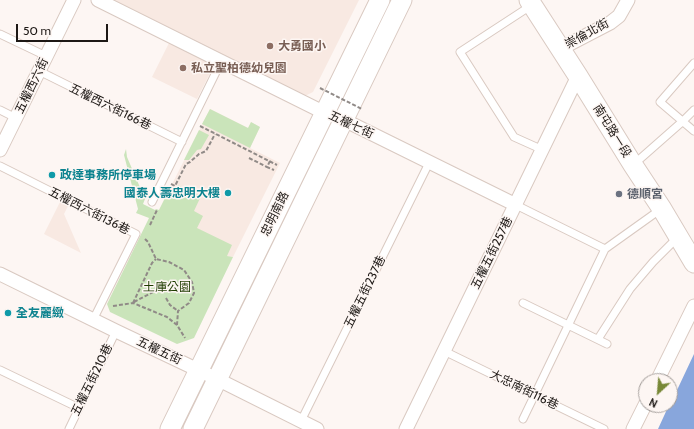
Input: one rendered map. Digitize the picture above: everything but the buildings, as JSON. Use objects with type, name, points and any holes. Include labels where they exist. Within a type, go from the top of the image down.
[{"type":"main road","name":"忠明南路","points":[[170,429],[380,0]]},
{"type":"main road","name":"忠明南路","points":[[193,429],[402,0]]},
{"type":"main road","name":"南屯路一段","points":[[531,3],[662,209],[694,264]]},
{"type":"street","name":"五權西六街","points":[[0,150],[74,0]]},
{"type":"street","name":"五權七街","points":[[98,0],[221,62],[325,113],[344,120],[516,205]]},
{"type":"street","name":"崇倫北街","points":[[560,49],[619,16],[628,0]]},
{"type":"street","name":"五權五街257巷","points":[[406,429],[578,76]]},
{"type":"street","name":"五權五街","points":[[0,274],[317,429]]},
{"type":"street","points":[[661,373],[694,306]]},
{"type":"street","points":[[633,429],[641,413]]},
{"type":"lane","points":[[531,3],[460,52],[514,137],[543,150]]},
{"type":"lane","points":[[0,34],[46,56]]},
{"type":"lane","points":[[152,202],[221,62]]},
{"type":"lane","points":[[694,63],[660,102],[694,131]]},
{"type":"lane","name":"五權西六街166巷","points":[[39,71],[182,142]]},
{"type":"lane","points":[[0,110],[16,118]]},
{"type":"lane","points":[[633,165],[694,110]]},
{"type":"lane","name":"五權五街237巷","points":[[302,421],[429,163]]},
{"type":"lane","name":"五權西六街136巷","points":[[0,166],[136,234],[93,320]]},
{"type":"lane","name":"五權七街","points":[[516,205],[605,249]]},
{"type":"lane","points":[[523,419],[605,249],[662,209]]},
{"type":"lane","points":[[598,340],[630,289],[653,262],[678,237]]},
{"type":"lane","points":[[523,303],[607,344]]},
{"type":"lane","name":"五權五街210巷","points":[[69,429],[116,331]]},
{"type":"lane","name":"大忠南街116巷","points":[[444,351],[604,429]]},
{"type":"lane","points":[[0,370],[79,408]]},
{"type":"path","points":[[320,88],[362,109]]},
{"type":"path","points":[[201,126],[277,165]]},
{"type":"path","points":[[172,184],[175,186],[186,164],[199,154],[206,151],[215,134]]},
{"type":"path","points":[[249,158],[274,170]]},
{"type":"path","points":[[267,167],[270,161]]},
{"type":"path","points":[[150,225],[158,208]]},
{"type":"path","points":[[144,238],[148,242],[156,259]]},
{"type":"path","points":[[133,303],[152,263],[156,259]]},
{"type":"path","points":[[156,259],[169,262],[184,270],[192,282],[194,293],[189,302],[178,311],[177,324]]},
{"type":"path","points":[[113,306],[133,303],[153,292]]},
{"type":"path","points":[[166,298],[170,305],[178,311]]},
{"type":"path","points":[[133,303],[167,317],[177,324],[185,338]]},
{"type":"shaded area","name":"大勇國小","points":[[109,0],[359,0],[313,92],[305,96]]},
{"type":"shaded area","name":"私立聖柏德幼兒園","points":[[169,43],[209,63],[211,71],[197,99],[152,77]]},
{"type":"shaded area","points":[[210,109],[248,128],[251,122],[260,127],[250,148],[280,163],[233,257],[219,255],[159,210]]},
{"type":"shaded area","points":[[61,200],[69,204],[64,214],[81,253],[44,234]]},
{"type":"green space","points":[[210,109],[248,128],[251,122],[260,127],[250,148],[202,124]]},
{"type":"green space","points":[[199,130],[209,135],[201,149],[197,150],[189,160],[184,160]]},
{"type":"green space","name":"土庫公園","points":[[126,149],[127,157],[145,199],[143,204],[155,210],[159,210],[170,188],[176,190],[178,185],[201,196],[194,211],[203,216],[197,228],[232,245],[227,256],[233,257],[194,338],[177,344],[110,312],[107,304],[149,218],[136,213],[138,209],[124,155]]},
{"type":"water","points":[[694,354],[694,429],[658,429],[665,413],[678,413],[678,388]]},
{"type":"place","name":"大勇國小","points":[[270,46]]},
{"type":"place","name":"私立聖柏德幼兒園","points":[[183,68]]},
{"type":"place","name":"政達事務所停車場","points":[[52,175]]},
{"type":"place","name":"國泰人壽忠明大樓","points":[[228,193]]},
{"type":"place","name":"德順宮","points":[[619,194]]},
{"type":"place","name":"全友麗緻","points":[[8,313]]}]
